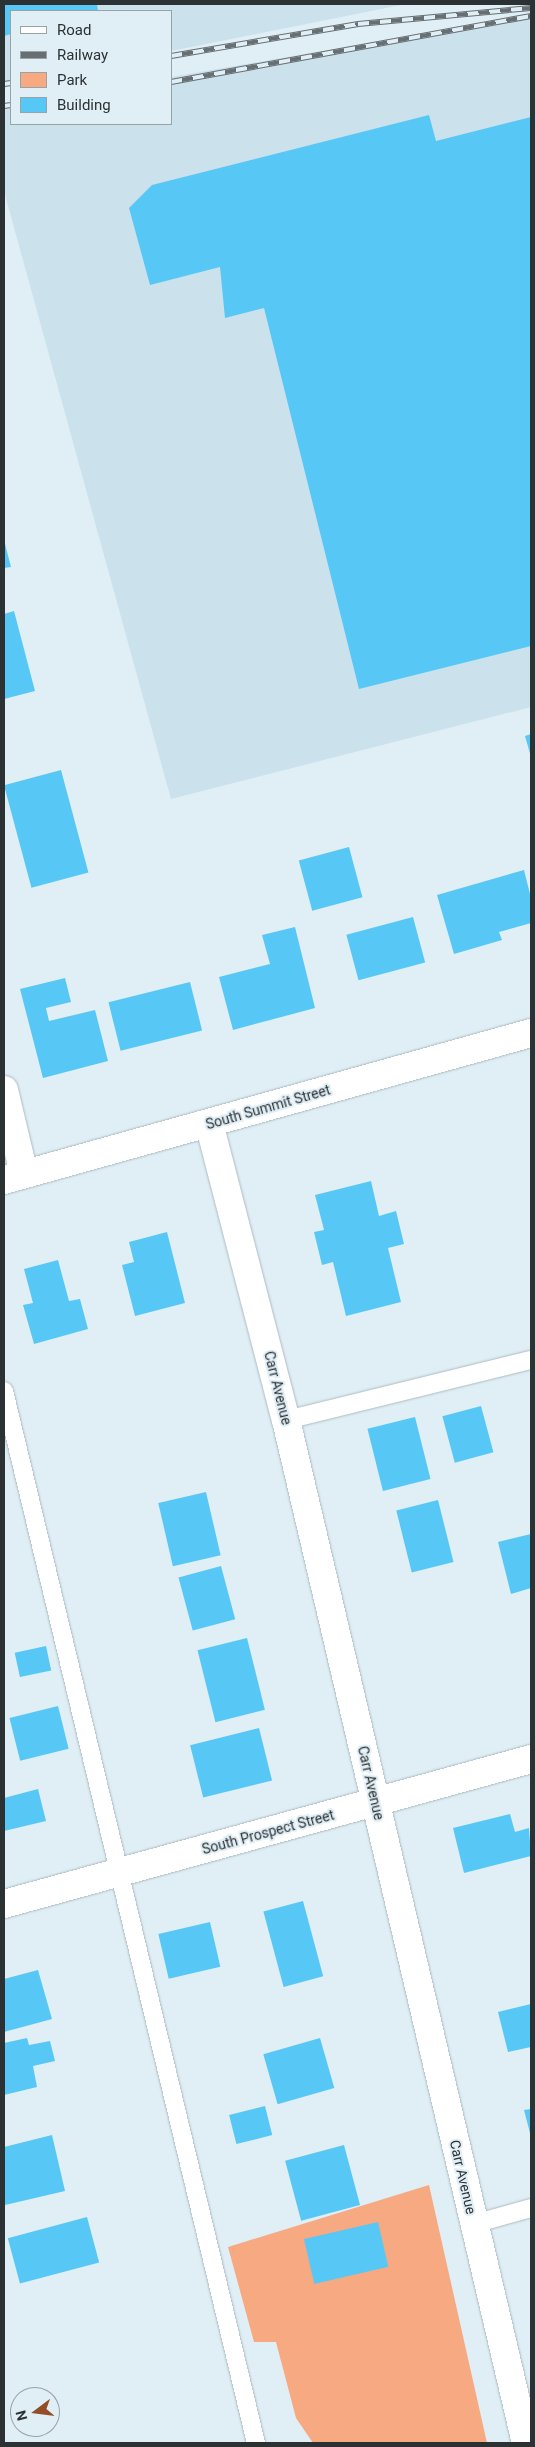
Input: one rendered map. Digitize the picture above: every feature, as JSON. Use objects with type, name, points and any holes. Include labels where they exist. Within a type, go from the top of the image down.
[{"type":"street","name":"South Summit Street","points":[[14,1177],[531,1033]]},
{"type":"street","points":[[4,1090],[14,1177]]},
{"type":"street","name":"Carr Avenue","points":[[209,1123],[286,1420],[526,2443]]},
{"type":"street","name":"South Prospect Street","points":[[4,1904],[531,1759]]},
{"type":"lane","points":[[286,1420],[531,1360]]},
{"type":"lane","points":[[4,1391],[122,1872],[256,2443]]},
{"type":"lane","points":[[474,2224],[531,2208]]},
{"type":"shaded area","points":[[4,4],[406,4],[172,51],[172,10],[10,10],[10,83],[4,84]]},
{"type":"shaded area","points":[[531,15],[531,707],[171,799],[4,191],[4,106],[10,104],[10,125],[172,125],[172,77]]},
{"type":"green space","points":[[429,2185],[487,2443],[313,2443],[296,2418],[276,2342],[254,2342],[228,2247]]},
{"type":"building","points":[[4,4],[97,4],[98,10],[10,10],[10,34],[4,36]]},
{"type":"building","points":[[429,115],[436,141],[531,117],[531,646],[359,689],[264,308],[225,318],[220,267],[150,285],[129,208],[152,185]]},
{"type":"building","points":[[4,540],[11,567],[4,568]]},
{"type":"building","points":[[14,611],[35,691],[4,699],[4,614]]},
{"type":"building","points":[[531,734],[531,757],[525,736]]},
{"type":"building","points":[[61,770],[88,872],[31,888],[4,785]]},
{"type":"building","points":[[349,847],[362,897],[312,911],[299,860]]},
{"type":"building","points":[[524,870],[531,898],[531,923],[499,932],[502,940],[454,954],[437,895]]},
{"type":"building","points":[[413,917],[425,962],[359,980],[346,935]]},
{"type":"building","points":[[295,927],[315,1008],[233,1030],[219,977],[270,964],[262,935]]},
{"type":"building","points":[[65,978],[71,1002],[46,1008],[49,1021],[95,1010],[108,1061],[43,1078],[20,989]]},
{"type":"building","points":[[190,982],[202,1031],[121,1051],[108,1002]]},
{"type":"building","points":[[371,1181],[379,1216],[396,1211],[404,1244],[388,1248],[401,1302],[346,1316],[333,1262],[322,1265],[314,1232],[324,1230],[315,1195]]},
{"type":"building","points":[[167,1232],[185,1303],[135,1316],[122,1265],[134,1262],[129,1242]]},
{"type":"building","points":[[58,1260],[69,1301],[80,1299],[88,1329],[34,1344],[23,1305],[33,1303],[24,1269]]},
{"type":"building","points":[[481,1406],[493,1452],[455,1463],[442,1416]]},
{"type":"building","points":[[415,1417],[430,1479],[383,1491],[367,1429]]},
{"type":"building","points":[[206,1492],[221,1555],[173,1566],[158,1503]]},
{"type":"building","points":[[438,1500],[453,1562],[412,1573],[396,1510]]},
{"type":"building","points":[[531,1534],[531,1588],[511,1594],[498,1542]]},
{"type":"building","points":[[221,1566],[235,1619],[193,1631],[178,1577]]},
{"type":"building","points":[[247,1638],[265,1710],[215,1722],[198,1650]]},
{"type":"building","points":[[46,1646],[51,1670],[20,1677],[15,1653]]},
{"type":"building","points":[[58,1706],[69,1749],[20,1761],[9,1718]]},
{"type":"building","points":[[259,1728],[272,1780],[203,1798],[190,1745]]},
{"type":"building","points":[[38,1789],[46,1821],[4,1831],[4,1798]]},
{"type":"building","points":[[510,1814],[515,1832],[529,1828],[531,1856],[464,1873],[453,1828]]},
{"type":"building","points":[[303,1901],[323,1976],[284,1987],[263,1912]]},
{"type":"building","points":[[210,1922],[220,1967],[169,1979],[158,1934]]},
{"type":"building","points":[[38,1970],[52,2019],[4,2032],[4,1979]]},
{"type":"building","points":[[531,2004],[531,2047],[508,2052],[498,2012]]},
{"type":"building","points":[[27,2038],[29,2045],[50,2041],[55,2061],[33,2066],[37,2087],[4,2095],[4,2043]]},
{"type":"building","points":[[320,2038],[334,2088],[278,2104],[263,2054]]},
{"type":"building","points":[[265,2106],[272,2135],[236,2144],[229,2115]]},
{"type":"building","points":[[531,2109],[531,2137],[524,2110]]},
{"type":"building","points":[[52,2135],[65,2191],[5,2205],[4,2147]]},
{"type":"building","points":[[344,2145],[360,2205],[301,2221],[285,2161]]},
{"type":"building","points":[[87,2217],[99,2262],[20,2284],[8,2238]]},
{"type":"building","points":[[378,2222],[388,2267],[314,2284],[304,2239]]},
{"type":"railway","points":[[172,56],[358,24],[531,8]]},
{"type":"railway","points":[[172,82],[531,16]]},
{"type":"railway","points":[[4,84],[10,83]]},
{"type":"railway","points":[[4,106],[10,105]]}]
